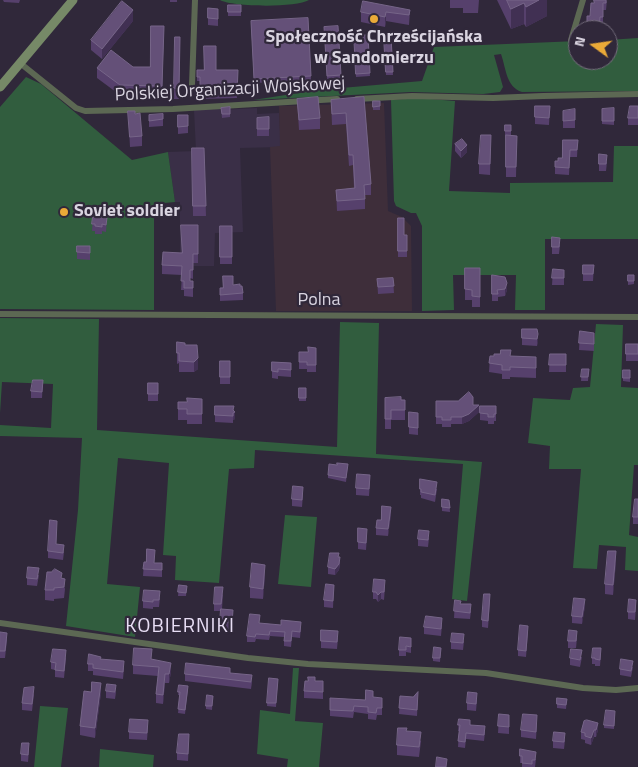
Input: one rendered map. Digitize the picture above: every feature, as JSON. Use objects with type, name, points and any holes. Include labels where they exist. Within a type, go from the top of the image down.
[{"type":"street","points":[[0,87],[73,0]]},
{"type":"street","points":[[192,85],[195,0]]},
{"type":"street","points":[[576,20],[582,0]]},
{"type":"street","name":"Polskiej Organizacji Wojskowej","points":[[20,63],[76,108],[88,111],[173,109],[340,99]]},
{"type":"street","name":"Polskiej Organizacji Wojskowej","points":[[349,99],[412,96],[493,98],[638,94]]},
{"type":"street","name":"Polna","points":[[0,314],[638,317]]},
{"type":"street","points":[[0,624],[240,657],[308,664],[486,673],[583,688],[616,690],[638,688]]},
{"type":"shaded area","points":[[384,103],[388,211],[402,217],[411,226],[412,311],[276,311],[270,147],[280,146],[279,106]]},
{"type":"shaded area","points":[[218,108],[221,110],[257,108],[257,114],[279,113],[281,147],[240,148],[243,232],[215,233],[214,266],[180,266],[180,202],[175,202],[168,152],[196,151],[194,110]]},
{"type":"green space","points":[[220,0],[309,0],[302,3],[264,6],[237,4]]},
{"type":"green space","points":[[638,38],[638,91],[522,92],[517,90],[510,81],[501,54],[494,55],[503,87],[500,92],[483,94],[411,92],[253,100],[318,90],[422,81],[434,47],[568,41],[568,70],[618,70],[618,39]]},
{"type":"green space","points":[[26,77],[41,84],[132,160],[168,152],[175,202],[154,204],[154,310],[0,309],[0,107]]},
{"type":"green space","points":[[418,98],[455,101],[449,191],[510,193],[510,183],[613,182],[614,146],[638,146],[638,239],[545,239],[545,310],[515,310],[516,275],[453,275],[454,310],[422,311],[422,226],[416,213],[411,213],[396,206],[394,201],[391,100]]},
{"type":"green space","points":[[0,318],[99,319],[97,430],[337,447],[340,322],[379,323],[376,454],[482,462],[467,601],[452,599],[463,464],[255,450],[254,468],[229,469],[219,583],[175,580],[176,556],[163,555],[169,463],[118,458],[107,584],[140,587],[135,637],[66,626],[78,510],[82,438],[0,436],[0,425],[51,428],[53,384],[2,382],[0,413]]},
{"type":"green space","points":[[596,324],[623,325],[621,387],[638,388],[638,465],[634,465],[629,535],[638,537],[638,571],[625,570],[626,547],[599,545],[597,569],[573,568],[581,469],[549,469],[550,446],[528,443],[533,398],[570,400],[573,388],[590,387]]},
{"type":"green space","points":[[285,515],[317,517],[311,587],[278,584]]},
{"type":"green space","points":[[293,668],[299,668],[295,721],[323,723],[319,767],[287,767],[288,759],[257,754],[260,710],[290,714]]},
{"type":"green space","points":[[40,706],[68,708],[61,767],[34,767]]},
{"type":"green space","points":[[100,749],[154,755],[153,767],[99,767]]},
{"type":"building","points":[[507,0],[539,0],[526,7],[524,3],[511,9]]},
{"type":"building","points":[[594,0],[606,0],[606,3],[603,3],[603,17],[600,17],[600,20],[587,20],[587,16],[590,16],[591,3],[594,3]]},
{"type":"building","points":[[122,1],[133,10],[102,49],[91,40]]},
{"type":"building","points":[[363,1],[410,10],[409,15],[386,12],[385,17],[361,12]]},
{"type":"building","points":[[228,5],[241,5],[241,12],[228,12]]},
{"type":"building","points":[[208,8],[218,9],[218,19],[208,18]]},
{"type":"building","points":[[308,18],[311,76],[254,79],[251,21]]},
{"type":"building","points":[[151,26],[164,26],[162,86],[120,85],[97,68],[111,50],[133,67],[150,67]]},
{"type":"building","points":[[338,26],[341,75],[327,76],[324,27]]},
{"type":"building","points":[[354,32],[368,35],[370,73],[356,74]]},
{"type":"building","points":[[175,37],[180,37],[179,89],[174,88]]},
{"type":"building","points":[[384,37],[391,37],[393,72],[386,72]]},
{"type":"building","points":[[204,46],[216,46],[216,70],[238,70],[237,94],[200,95],[200,77],[197,77],[197,70],[204,70]]},
{"type":"building","points":[[318,97],[320,118],[299,120],[297,99]]},
{"type":"building","points":[[364,97],[371,184],[364,185],[365,199],[337,201],[336,190],[355,188],[353,155],[349,155],[346,113],[332,114],[331,100]]},
{"type":"building","points":[[373,101],[380,101],[380,106],[373,107]]},
{"type":"building","points":[[535,106],[550,106],[549,118],[535,117]]},
{"type":"building","points":[[630,106],[638,106],[638,118],[628,118]]},
{"type":"building","points":[[230,107],[230,114],[222,114],[221,108]]},
{"type":"building","points":[[614,108],[614,121],[602,121],[602,109]]},
{"type":"building","points":[[575,109],[575,120],[563,121],[563,111]]},
{"type":"building","points":[[128,111],[135,111],[135,114],[140,113],[142,136],[130,137]]},
{"type":"building","points":[[163,114],[163,119],[149,121],[149,115]]},
{"type":"building","points":[[178,115],[188,115],[188,126],[178,127]]},
{"type":"building","points":[[269,117],[269,129],[257,129],[257,118]]},
{"type":"building","points":[[505,125],[511,125],[511,131],[505,131]]},
{"type":"building","points":[[481,135],[491,135],[490,164],[479,164]]},
{"type":"building","points":[[506,135],[517,136],[516,167],[506,167]]},
{"type":"building","points":[[462,139],[467,145],[461,151],[455,144]]},
{"type":"building","points":[[563,140],[578,140],[577,150],[570,150],[569,168],[555,167],[555,161],[558,161],[558,158],[562,158]]},
{"type":"building","points":[[192,148],[204,148],[206,206],[193,206]]},
{"type":"building","points":[[599,154],[607,155],[606,164],[599,164]]},
{"type":"building","points":[[93,217],[107,218],[106,225],[102,224],[102,227],[95,226],[95,224],[92,224]]},
{"type":"building","points":[[398,218],[404,218],[404,235],[407,235],[407,251],[398,251]]},
{"type":"building","points":[[181,225],[198,225],[198,254],[193,254],[193,270],[190,270],[190,281],[193,281],[193,288],[184,288],[184,281],[181,281],[182,266],[162,265],[163,252],[182,253]]},
{"type":"building","points":[[220,226],[232,226],[232,257],[220,257]]},
{"type":"building","points":[[552,237],[560,238],[559,247],[552,247]]},
{"type":"building","points":[[77,246],[90,246],[90,253],[77,252]]},
{"type":"building","points":[[583,265],[594,265],[593,274],[583,274]]},
{"type":"building","points":[[465,268],[480,268],[480,297],[472,296],[472,290],[465,289]]},
{"type":"building","points":[[553,269],[564,270],[564,278],[552,278]]},
{"type":"building","points":[[492,275],[505,277],[507,283],[505,289],[497,290],[498,294],[492,294]]},
{"type":"building","points":[[628,275],[634,275],[634,281],[628,281]]},
{"type":"building","points":[[223,276],[233,276],[233,285],[240,284],[243,293],[220,295],[220,288],[223,288]]},
{"type":"building","points":[[393,278],[394,286],[378,287],[377,279]]},
{"type":"building","points":[[522,329],[537,329],[537,339],[522,338]]},
{"type":"building","points":[[580,331],[594,333],[594,344],[579,343]]},
{"type":"building","points":[[177,342],[185,343],[185,345],[197,345],[198,358],[194,362],[179,361]]},
{"type":"building","points":[[626,344],[638,344],[638,354],[626,354]]},
{"type":"building","points":[[308,347],[316,348],[316,365],[307,365],[307,362],[299,362],[299,352],[308,352]]},
{"type":"building","points":[[501,350],[511,350],[510,356],[536,357],[536,368],[510,367],[510,370],[502,370],[502,365],[489,363],[490,356],[500,354]]},
{"type":"building","points":[[550,354],[566,354],[566,365],[549,365]]},
{"type":"building","points":[[220,361],[230,361],[230,377],[220,377]]},
{"type":"building","points":[[272,362],[291,363],[291,370],[278,369],[278,372],[272,371]]},
{"type":"building","points":[[582,369],[589,369],[588,377],[581,377]]},
{"type":"building","points":[[623,370],[630,370],[630,378],[623,378]]},
{"type":"building","points":[[33,380],[43,380],[42,392],[31,391]]},
{"type":"building","points":[[148,383],[158,383],[158,394],[148,394]]},
{"type":"building","points":[[299,388],[306,388],[306,398],[299,398]]},
{"type":"building","points":[[469,392],[473,397],[473,405],[479,405],[469,414],[462,417],[451,417],[451,420],[442,420],[442,417],[436,417],[436,401],[458,401]]},
{"type":"building","points":[[401,397],[401,400],[405,400],[405,410],[391,410],[391,419],[385,419],[385,398]]},
{"type":"building","points":[[187,398],[202,399],[202,414],[187,414],[187,409],[178,409],[178,402],[187,402]]},
{"type":"building","points":[[215,406],[234,406],[233,410],[235,412],[233,416],[215,415]]},
{"type":"building","points":[[480,406],[496,406],[496,414],[494,414],[494,417],[488,417],[488,414],[480,413]]},
{"type":"building","points":[[409,412],[418,413],[418,428],[409,427]]},
{"type":"building","points":[[337,463],[348,464],[346,478],[328,475],[329,464],[337,465]]},
{"type":"building","points":[[357,474],[370,475],[369,489],[356,488]]},
{"type":"building","points":[[420,479],[437,482],[435,495],[421,492]]},
{"type":"building","points":[[293,486],[303,487],[302,500],[292,499]]},
{"type":"building","points":[[442,499],[449,500],[450,508],[442,507]]},
{"type":"building","points":[[635,499],[638,499],[638,517],[633,517]]},
{"type":"building","points":[[382,506],[391,507],[388,529],[376,528],[377,520],[381,520]]},
{"type":"building","points":[[50,520],[57,521],[56,544],[64,545],[63,553],[48,551]]},
{"type":"building","points":[[358,528],[367,529],[366,543],[358,542]]},
{"type":"building","points":[[419,530],[429,531],[428,540],[418,539]]},
{"type":"building","points":[[147,549],[155,550],[154,563],[162,563],[162,570],[143,569],[144,562],[146,562]]},
{"type":"building","points":[[608,551],[616,551],[613,585],[605,584]]},
{"type":"building","points":[[330,553],[339,553],[339,564],[335,569],[328,567]]},
{"type":"building","points":[[252,563],[265,565],[263,589],[250,587]]},
{"type":"building","points":[[28,567],[39,568],[37,579],[27,578]]},
{"type":"building","points":[[55,569],[62,573],[61,578],[65,579],[64,587],[45,590],[47,572]]},
{"type":"building","points":[[374,579],[385,580],[384,592],[378,595],[376,592],[373,592]]},
{"type":"building","points":[[326,584],[334,585],[333,601],[324,600]]},
{"type":"building","points":[[179,585],[187,586],[186,593],[178,592]]},
{"type":"building","points":[[215,587],[223,587],[221,604],[214,604]]},
{"type":"building","points":[[144,590],[160,591],[159,600],[153,600],[153,602],[143,601]]},
{"type":"building","points":[[484,594],[490,594],[488,621],[482,620]]},
{"type":"building","points":[[574,598],[585,599],[582,617],[572,616]]},
{"type":"building","points":[[629,599],[636,600],[635,612],[628,612]]},
{"type":"building","points":[[455,600],[461,601],[460,604],[471,604],[470,613],[454,611]]},
{"type":"building","points":[[221,609],[233,610],[232,623],[220,622]]},
{"type":"building","points":[[250,614],[260,615],[259,623],[281,625],[281,620],[301,622],[300,632],[292,631],[291,641],[284,641],[285,632],[270,631],[269,635],[256,634],[255,637],[247,636]]},
{"type":"building","points":[[426,616],[442,618],[441,629],[424,627]]},
{"type":"building","points":[[520,625],[528,626],[526,651],[518,650]]},
{"type":"building","points":[[321,630],[338,631],[337,642],[321,641]]},
{"type":"building","points":[[569,630],[577,631],[576,641],[568,641]]},
{"type":"building","points":[[0,632],[7,633],[5,651],[0,651]]},
{"type":"building","points":[[452,633],[464,634],[463,643],[451,642]]},
{"type":"building","points":[[400,637],[411,638],[411,647],[406,646],[406,650],[399,650]]},
{"type":"building","points":[[434,647],[441,648],[440,658],[433,658]]},
{"type":"building","points":[[134,648],[152,649],[151,659],[171,663],[169,674],[165,674],[163,695],[156,694],[159,667],[133,665]]},
{"type":"building","points":[[593,648],[601,648],[600,660],[592,658]]},
{"type":"building","points":[[53,649],[66,650],[64,671],[55,670],[56,663],[51,662]]},
{"type":"building","points":[[571,649],[582,650],[580,660],[570,658]]},
{"type":"building","points":[[89,654],[101,657],[100,659],[124,661],[123,672],[93,668],[93,664],[88,664]]},
{"type":"building","points":[[621,659],[633,661],[631,671],[620,669]]},
{"type":"building","points":[[186,663],[230,668],[230,673],[252,675],[251,682],[185,674]]},
{"type":"building","points":[[308,677],[315,677],[315,681],[323,681],[323,692],[304,691],[305,681],[308,681]]},
{"type":"building","points":[[269,678],[278,679],[276,703],[267,703]]},
{"type":"building","points":[[92,682],[101,683],[95,728],[80,726],[84,691],[91,692]]},
{"type":"building","points":[[107,684],[116,685],[115,692],[106,691]]},
{"type":"building","points":[[179,685],[188,686],[185,710],[178,709]]},
{"type":"building","points":[[34,687],[32,704],[22,703],[24,688]]},
{"type":"building","points":[[366,690],[373,691],[373,697],[382,698],[382,708],[377,708],[376,713],[368,712],[368,707],[354,706],[353,711],[330,710],[330,698],[365,700]]},
{"type":"building","points":[[418,692],[417,710],[399,708],[400,696],[413,697]]},
{"type":"building","points":[[468,692],[477,693],[476,704],[467,703]]},
{"type":"building","points":[[207,695],[213,696],[212,706],[206,706]]},
{"type":"building","points":[[557,698],[567,699],[566,705],[557,704]]},
{"type":"building","points":[[606,710],[615,711],[614,726],[604,725]]},
{"type":"building","points":[[499,714],[509,715],[509,727],[498,726]]},
{"type":"building","points":[[523,714],[537,715],[536,732],[521,730]]},
{"type":"building","points":[[130,719],[148,720],[147,733],[129,732]]},
{"type":"building","points":[[459,719],[470,720],[470,725],[485,726],[484,735],[466,733],[465,742],[458,741]]},
{"type":"building","points":[[584,721],[598,723],[591,738],[581,732]]},
{"type":"building","points":[[398,728],[407,728],[406,731],[421,732],[419,747],[397,745]]},
{"type":"building","points":[[554,732],[565,733],[564,742],[553,741]]},
{"type":"building","points":[[179,734],[189,734],[188,754],[177,753]]},
{"type":"building","points":[[22,743],[29,743],[28,755],[21,754]]},
{"type":"building","points":[[520,749],[536,752],[535,760],[532,760],[532,764],[522,763]]},
{"type":"building","points":[[437,757],[447,759],[446,767],[436,767]]},
{"type":"place","name":"Społeczność Chrześcijańska w Sandomierzu","points":[[374,19]]},
{"type":"place","name":"Soviet soldier","points":[[64,212]]},
{"type":"district","name":"KOBIERNIKI","points":[[180,627]]}]
